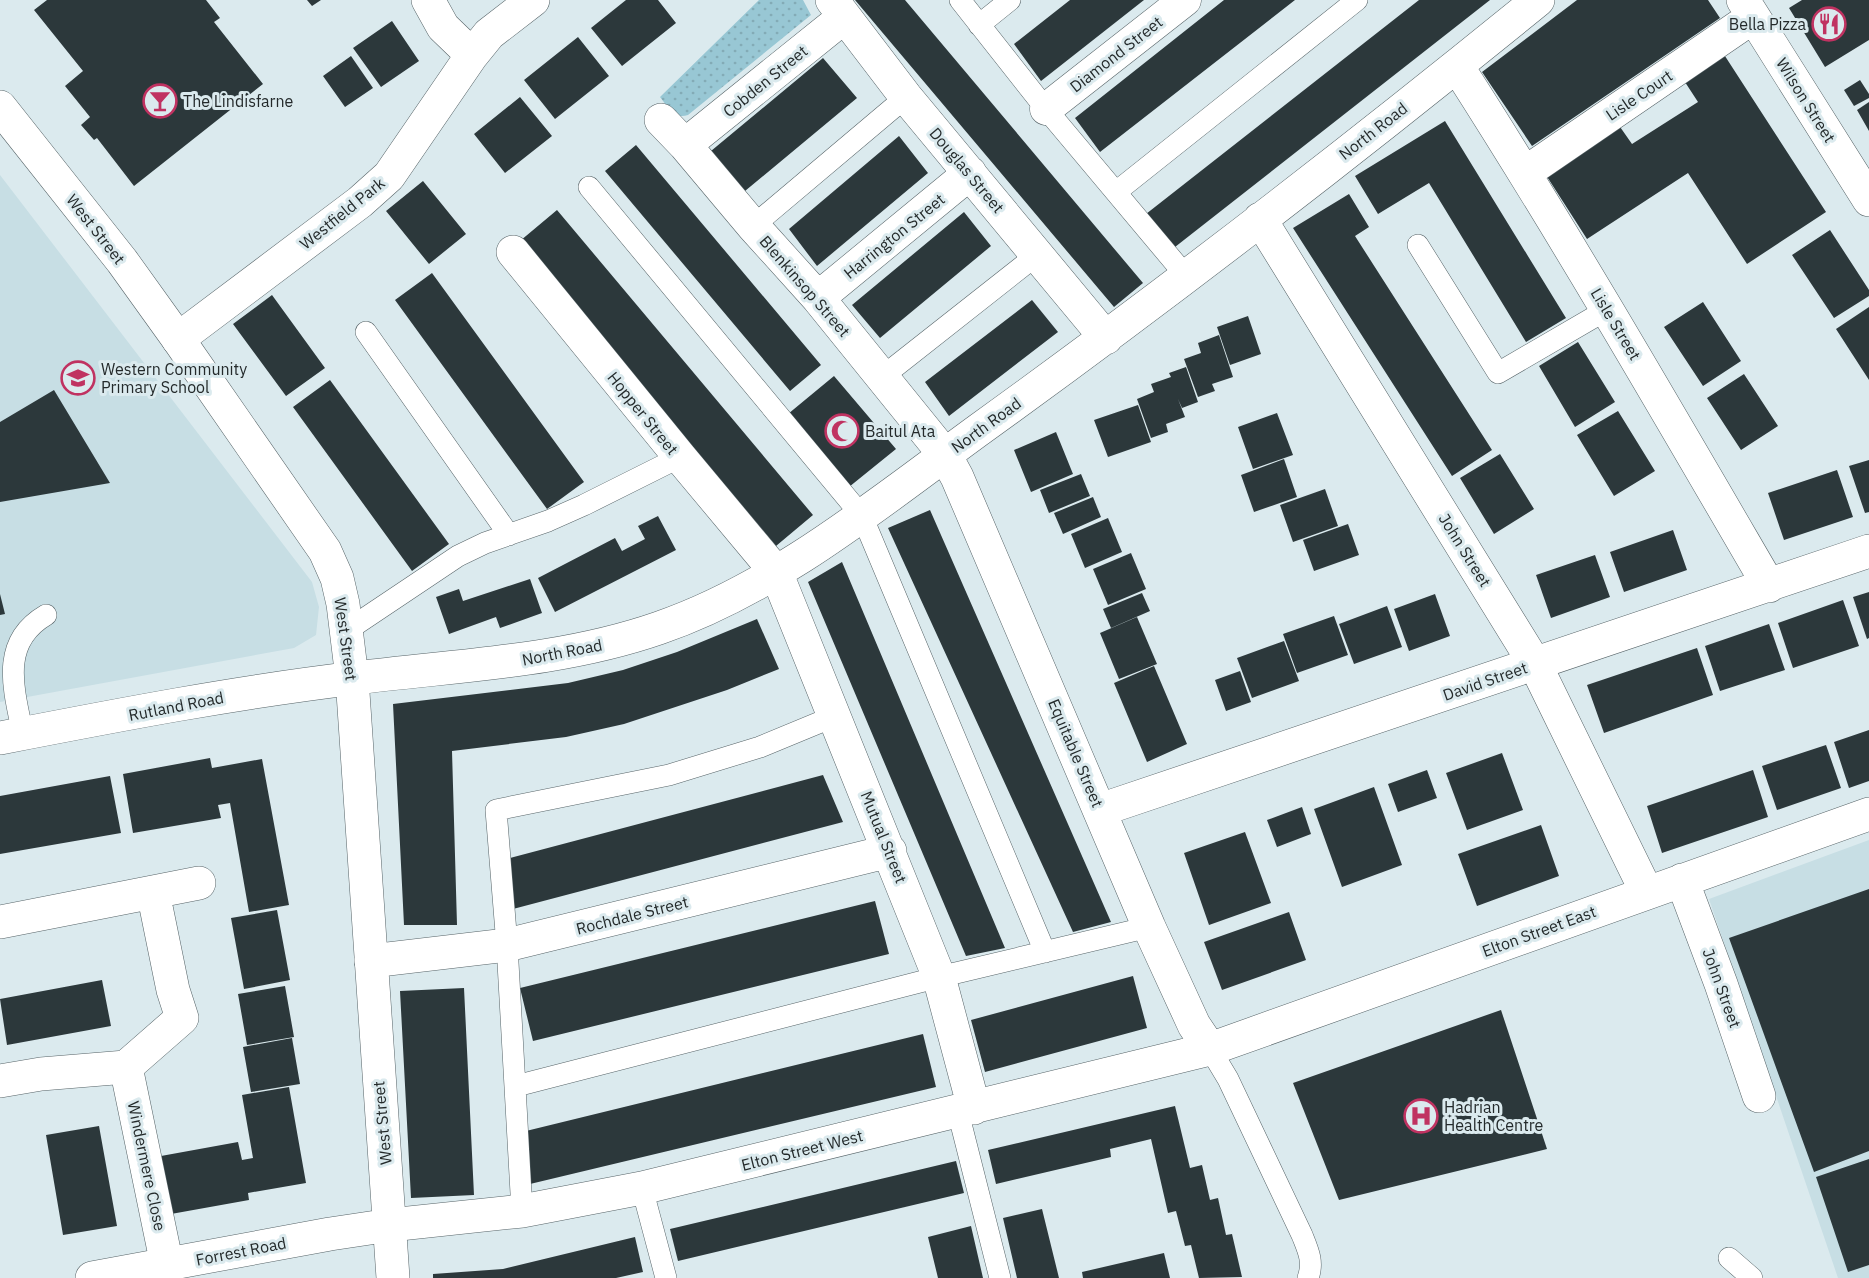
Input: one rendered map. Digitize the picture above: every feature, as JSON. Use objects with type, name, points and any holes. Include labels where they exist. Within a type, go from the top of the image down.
[{"type":"street","points":[[428,0],[442,27],[472,55]]},
{"type":"street","name":"Westfield Park","points":[[178,339],[360,202],[389,176],[472,55],[489,34],[533,0]]},
{"type":"street","name":"Diamond Street","points":[[1046,109],[1185,0]]},
{"type":"street","name":"North Road","points":[[352,678],[531,659],[599,646],[661,628],[727,600],[776,572],[862,516],[1106,338],[1457,66],[1538,0]]},
{"type":"street","name":"Lisle Court","points":[[1525,173],[1746,5]]},
{"type":"street","name":"Wilson Street","points":[[1746,5],[1869,200]]},
{"type":"street","name":"Douglas Street","points":[[838,9],[906,97],[1106,338]]},
{"type":"street","name":"Cobden Street","points":[[685,145],[838,9]]},
{"type":"street","name":"Lisle Street","points":[[1457,66],[1608,309],[1769,586]]},
{"type":"street","name":"West Street","points":[[0,107],[122,261],[178,339],[325,551],[337,578],[343,604],[352,678],[393,1278]]},
{"type":"street","name":"Blenkinsop Street","points":[[661,120],[818,298],[945,455]]},
{"type":"street","name":"Harrington Street","points":[[818,298],[970,173]]},
{"type":"street","name":"John Street","points":[[1260,219],[1535,664],[1647,893]]},
{"type":"street","name":"Hopper Street","points":[[513,252],[776,572]]},
{"type":"street","name":"Equitable Street","points":[[945,455],[957,477],[1149,927],[1194,1025],[1210,1049]]},
{"type":"street","name":"David Street","points":[[1100,810],[1869,551]]},
{"type":"street","name":"Mutual Street","points":[[776,572],[939,977],[966,1110]]},
{"type":"street","name":"Rutland Road","points":[[11,736],[236,694],[352,678]]},
{"type":"street","name":"Elton Street East","points":[[1210,1049],[1869,814]]},
{"type":"street","name":"Rochdale Street","points":[[371,961],[507,945],[890,851]]},
{"type":"street","name":"John Street","points":[[1682,880],[1722,984],[1759,1096]]},
{"type":"street","points":[[0,922],[199,883]]},
{"type":"street","points":[[0,1081],[41,1074],[126,1067],[182,1018],[173,990],[153,892]]},
{"type":"street","name":"Elton Street West","points":[[390,1225],[522,1211],[642,1188],[1210,1049]]},
{"type":"street","name":"Windermere Close","points":[[126,1067],[167,1265]]},
{"type":"street","name":"Forrest Road","points":[[92,1278],[390,1225]]},
{"type":"lane","points":[[960,0],[1046,109],[1186,276]]},
{"type":"lane","points":[[979,25],[1010,0]]},
{"type":"lane","points":[[1116,192],[1358,0]]},
{"type":"lane","points":[[753,226],[906,97]]},
{"type":"lane","points":[[589,187],[862,516],[1045,952]]},
{"type":"lane","points":[[1418,245],[1498,373],[1608,309]]},
{"type":"lane","points":[[882,377],[1038,254]]},
{"type":"lane","points":[[366,332],[509,535]]},
{"type":"lane","points":[[346,631],[458,556],[485,543],[584,505],[680,457]]},
{"type":"lane","points":[[11,736],[10,663],[13,647],[20,633],[33,621],[46,615]]},
{"type":"lane","points":[[522,1211],[507,945],[496,810],[669,775],[760,747],[835,716]]},
{"type":"lane","points":[[516,1086],[939,977],[1149,927]]},
{"type":"lane","points":[[1210,1049],[1228,1079],[1310,1253],[1311,1264],[1308,1278]]},
{"type":"lane","points":[[966,1110],[1000,1278]]},
{"type":"lane","points":[[642,1188],[666,1278]]},
{"type":"lane","points":[[1729,1258],[1752,1278]]},
{"type":"shaded area","points":[[759,0],[803,0],[811,15],[688,115],[679,116],[672,112],[660,97]]},
{"type":"shaded area","name":"Western Community Primary School","points":[[0,175],[312,582],[319,607],[316,635],[294,648],[0,702]]},
{"type":"shaded area","points":[[1869,840],[1869,1278],[1838,1278],[1709,899]]},
{"type":"building","name":"The Lindisfarne","points":[[47,0],[206,0],[220,18],[214,22],[263,84],[134,186],[97,138],[94,140],[81,125],[90,117],[65,86],[83,71],[34,10]]},
{"type":"building","points":[[307,0],[321,0],[312,6]]},
{"type":"building","points":[[626,0],[658,0],[676,23],[622,66],[591,28]]},
{"type":"building","points":[[855,0],[905,0],[1143,283],[1114,307]]},
{"type":"building","points":[[1070,0],[1144,0],[1041,81],[1014,44]]},
{"type":"building","points":[[1224,0],[1295,0],[1100,152],[1075,118]]},
{"type":"building","points":[[1419,0],[1490,0],[1175,247],[1146,214]]},
{"type":"building","points":[[1577,0],[1708,0],[1720,18],[1532,146],[1482,72]]},
{"type":"building","points":[[1802,0],[1869,0],[1869,40],[1825,67],[1789,8]]},
{"type":"building","points":[[392,21],[419,61],[381,87],[353,48]]},
{"type":"building","points":[[578,37],[609,76],[555,119],[524,80]]},
{"type":"building","points":[[1723,53],[1826,212],[1747,264],[1688,173],[1587,239],[1544,172],[1618,124],[1632,144],[1698,102],[1683,79]]},
{"type":"building","points":[[351,56],[373,88],[345,107],[323,76]]},
{"type":"building","points":[[823,58],[857,98],[745,191],[711,151]]},
{"type":"building","points":[[1860,80],[1869,98],[1854,106],[1844,90]]},
{"type":"building","points":[[520,97],[552,136],[505,173],[474,134]]},
{"type":"building","points":[[1869,102],[1869,131],[1857,110]]},
{"type":"building","points":[[1445,121],[1566,318],[1526,342],[1429,183],[1378,214],[1355,176]]},
{"type":"building","points":[[899,136],[928,173],[817,266],[789,229]]},
{"type":"building","points":[[636,145],[821,365],[790,391],[605,171]]},
{"type":"building","points":[[423,181],[466,234],[429,264],[386,211]]},
{"type":"building","points":[[1349,194],[1369,227],[1355,236],[1492,450],[1452,476],[1293,228]]},
{"type":"building","points":[[557,210],[813,515],[776,546],[520,241]]},
{"type":"building","points":[[964,212],[991,246],[880,338],[852,305]]},
{"type":"building","points":[[1830,230],[1869,290],[1869,296],[1834,318],[1792,255]]},
{"type":"building","points":[[432,273],[584,482],[547,509],[395,300]]},
{"type":"building","points":[[272,295],[325,368],[286,396],[233,324]]},
{"type":"building","points":[[1032,300],[1058,332],[949,416],[925,382]]},
{"type":"building","points":[[1703,302],[1741,361],[1703,386],[1664,327]]},
{"type":"building","points":[[1869,307],[1869,380],[1836,329]]},
{"type":"building","points":[[1248,316],[1261,354],[1230,365],[1217,327]]},
{"type":"building","points":[[1219,335],[1233,377],[1212,384],[1215,391],[1198,397],[1184,359],[1201,353],[1198,343]]},
{"type":"building","points":[[1578,342],[1615,402],[1575,427],[1539,366]]},
{"type":"building","points":[[1186,367],[1198,402],[1182,408],[1178,399],[1185,417],[1166,424],[1168,432],[1151,438],[1137,399],[1154,392],[1151,384],[1171,377],[1169,373]]},
{"type":"building","points":[[1744,374],[1778,426],[1741,450],[1707,398]]},
{"type":"building","name":"Baitul Ata","points":[[834,376],[896,449],[849,487],[788,414]]},
{"type":"building","points":[[330,380],[449,544],[412,571],[293,407]]},
{"type":"building","points":[[54,390],[110,483],[0,502],[0,422]]},
{"type":"building","points":[[1138,405],[1151,442],[1108,457],[1094,420]]},
{"type":"building","points":[[1618,411],[1655,471],[1614,496],[1577,435]]},
{"type":"building","points":[[1277,413],[1293,455],[1253,469],[1238,427]]},
{"type":"building","points":[[1056,432],[1073,474],[1031,492],[1014,450]]},
{"type":"building","points":[[1500,454],[1534,509],[1494,534],[1460,478]]},
{"type":"building","points":[[1284,459],[1297,497],[1254,512],[1241,475]]},
{"type":"building","points":[[1869,460],[1869,512],[1865,513],[1849,466]]},
{"type":"building","points":[[1837,470],[1853,517],[1784,540],[1768,493]]},
{"type":"building","points":[[1081,474],[1090,496],[1049,513],[1040,490]]},
{"type":"building","points":[[1325,489],[1338,526],[1293,542],[1280,505]]},
{"type":"building","points":[[1093,497],[1101,517],[1063,534],[1054,513]]},
{"type":"building","points":[[930,510],[1111,922],[1073,932],[888,528]]},
{"type":"building","points":[[658,516],[676,550],[555,612],[538,578],[615,538],[622,551],[645,539],[638,526]]},
{"type":"building","points":[[1108,518],[1122,552],[1085,568],[1071,534]]},
{"type":"building","points":[[1348,524],[1359,555],[1314,571],[1303,540]]},
{"type":"building","points":[[1673,530],[1687,570],[1624,592],[1610,552]]},
{"type":"building","points":[[1131,553],[1146,589],[1108,605],[1093,569]]},
{"type":"building","points":[[1595,555],[1610,597],[1551,618],[1536,575]]},
{"type":"building","points":[[842,562],[1005,948],[966,956],[808,582]]},
{"type":"building","points":[[530,579],[542,613],[500,628],[496,617],[449,634],[436,597],[459,589],[463,601]]},
{"type":"building","points":[[1869,592],[1869,638],[1867,639],[1853,597]]},
{"type":"building","points":[[1142,593],[1150,611],[1111,628],[1103,609]]},
{"type":"building","points":[[0,594],[5,614],[0,615]]},
{"type":"building","points":[[1435,594],[1450,636],[1409,651],[1394,609]]},
{"type":"building","points":[[1843,600],[1859,646],[1793,668],[1778,623]]},
{"type":"building","points":[[1387,606],[1402,647],[1354,664],[1339,624]]},
{"type":"building","points":[[1334,616],[1348,655],[1297,673],[1283,634]]},
{"type":"building","points":[[1137,617],[1157,664],[1119,679],[1100,633]]},
{"type":"building","points":[[757,619],[779,669],[727,690],[624,724],[566,737],[452,751],[457,925],[404,925],[393,704],[568,683],[623,670],[677,652]]},
{"type":"building","points":[[1769,624],[1785,670],[1720,691],[1705,646]]},
{"type":"building","points":[[1284,641],[1299,681],[1252,698],[1237,658]]},
{"type":"building","points":[[1697,648],[1713,695],[1604,733],[1587,685]]},
{"type":"building","points":[[1154,666],[1187,744],[1147,762],[1114,683]]},
{"type":"building","points":[[1240,671],[1251,702],[1226,711],[1215,680]]},
{"type":"building","points":[[1869,730],[1869,781],[1849,788],[1834,742]]},
{"type":"building","points":[[1826,745],[1841,788],[1777,810],[1762,766]]},
{"type":"building","points":[[1502,753],[1523,810],[1467,830],[1446,773]]},
{"type":"building","points":[[210,758],[212,768],[262,759],[289,905],[249,912],[230,803],[218,805],[221,818],[133,833],[123,774]]},
{"type":"building","points":[[1427,770],[1437,798],[1398,812],[1388,784]]},
{"type":"building","points":[[1753,770],[1768,817],[1662,853],[1647,806]]},
{"type":"building","points":[[823,775],[843,822],[513,909],[510,858]]},
{"type":"building","points":[[110,776],[121,833],[0,854],[0,796]]},
{"type":"building","points":[[1374,787],[1402,865],[1342,887],[1314,809]]},
{"type":"building","points":[[1302,807],[1311,834],[1277,847],[1267,820]]},
{"type":"building","points":[[1541,825],[1559,876],[1477,906],[1458,854]]},
{"type":"building","points":[[1245,832],[1271,903],[1209,925],[1184,853]]},
{"type":"building","points":[[1869,889],[1869,1151],[1814,1172],[1729,938]]},
{"type":"building","points":[[875,901],[889,954],[533,1041],[520,988]]},
{"type":"building","points":[[277,910],[290,980],[244,989],[231,918]]},
{"type":"building","points":[[1289,912],[1306,960],[1222,990],[1204,942]]},
{"type":"building","points":[[1133,976],[1147,1028],[985,1072],[971,1020]]},
{"type":"building","points":[[102,980],[111,1026],[7,1045],[0,999]]},
{"type":"building","points":[[285,986],[294,1037],[247,1045],[238,994]]},
{"type":"building","points":[[464,988],[474,1195],[411,1198],[400,991]]},
{"type":"building","name":"Hadrian Health Centre","points":[[1501,1010],[1547,1149],[1339,1200],[1293,1083]]},
{"type":"building","points":[[923,1034],[936,1087],[530,1184],[526,1131]]},
{"type":"building","points":[[292,1038],[300,1084],[251,1092],[243,1047]]},
{"type":"building","points":[[289,1087],[306,1183],[248,1193],[249,1200],[171,1214],[161,1156],[238,1142],[242,1160],[253,1158],[242,1095]]},
{"type":"building","points":[[1175,1106],[1190,1168],[1202,1165],[1210,1200],[1218,1198],[1226,1235],[1232,1234],[1242,1277],[1199,1278],[1191,1245],[1185,1246],[1176,1211],[1168,1213],[1151,1139],[1110,1149],[1111,1157],[996,1184],[988,1150]]},
{"type":"building","points":[[99,1126],[117,1226],[63,1235],[46,1135]]},
{"type":"building","points":[[1869,1159],[1869,1265],[1848,1272],[1816,1177]]},
{"type":"building","points":[[956,1161],[964,1193],[678,1261],[670,1229]]},
{"type":"building","points":[[1042,1209],[1059,1278],[1017,1278],[1003,1218]]},
{"type":"building","points":[[971,1226],[983,1278],[938,1278],[928,1237]]},
{"type":"building","points":[[635,1237],[643,1272],[616,1278],[433,1278],[433,1274],[503,1269]]},
{"type":"building","points":[[1164,1253],[1170,1278],[1083,1278],[1082,1272]]},
{"type":"place","name":"Bella Pizza","points":[[1829,24]]},
{"type":"place","name":"The Lindisfarne","points":[[160,101]]},
{"type":"place","name":"Western Community Primary School","points":[[78,378]]},
{"type":"place","name":"Baitul Ata","points":[[842,431]]},
{"type":"place","name":"Hadrian Health Centre","points":[[1421,1116]]}]
